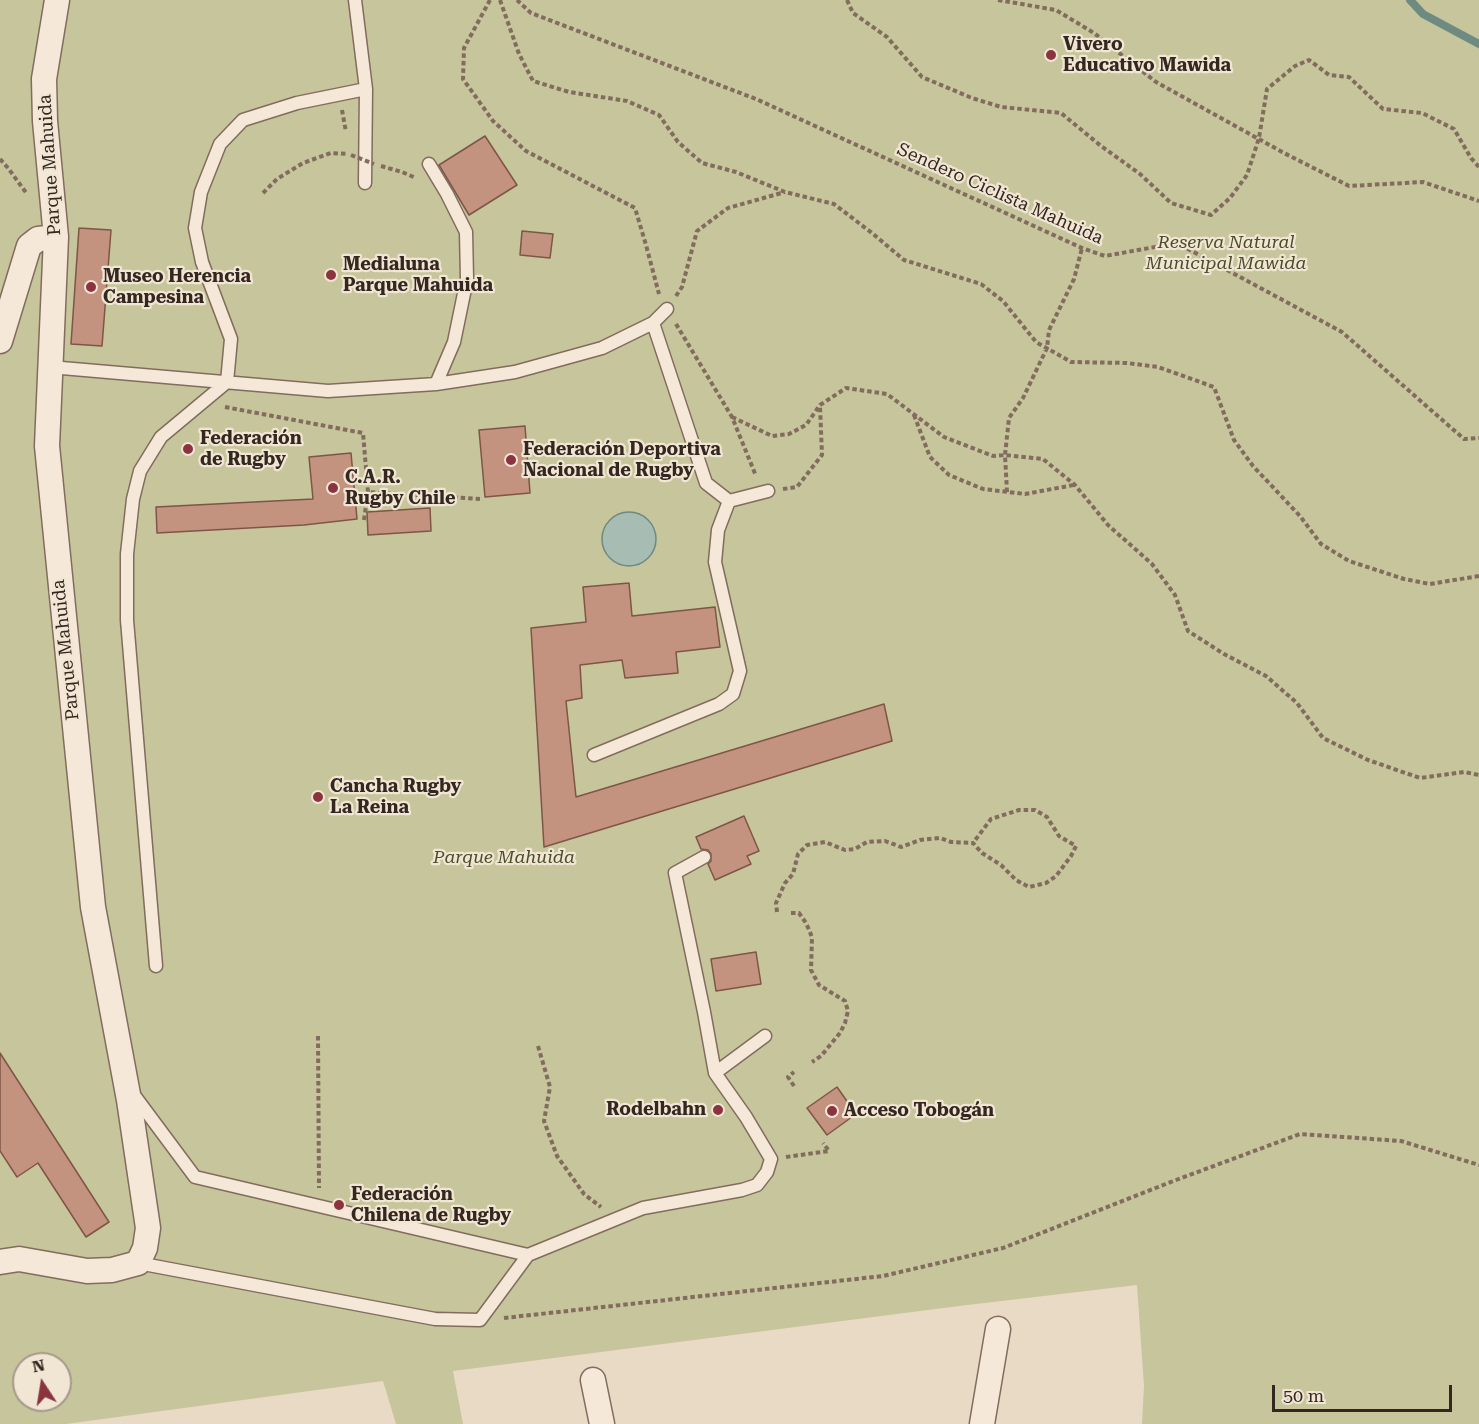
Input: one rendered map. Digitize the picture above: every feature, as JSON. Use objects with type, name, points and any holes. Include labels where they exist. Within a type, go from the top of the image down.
[{"type":"street","name":"Parque Mahuida","points":[[57,0],[44,79],[45,121],[56,237],[47,446],[93,907],[126,1084],[148,1228],[145,1248],[138,1263]]},
{"type":"street","points":[[0,341],[29,246],[39,239],[56,237]]},
{"type":"street","points":[[0,1262],[19,1259],[87,1270],[112,1270],[138,1263]]},
{"type":"street","points":[[982,1424],[998,1329]]},
{"type":"street","points":[[593,1380],[602,1424]]},
{"type":"lane","points":[[356,0],[366,89],[364,183]]},
{"type":"lane","points":[[156,966],[127,620],[127,554],[133,499],[140,471],[161,437],[227,382],[231,339],[202,262],[195,228],[201,192],[220,144],[243,120],[297,103],[366,89]]},
{"type":"lane","points":[[429,164],[466,232],[467,279],[454,342],[436,384]]},
{"type":"lane","points":[[50,368],[328,391],[436,384],[515,372],[602,348],[653,323],[667,309]]},
{"type":"lane","points":[[653,323],[706,483],[729,501]]},
{"type":"lane","points":[[729,501],[768,491]]},
{"type":"lane","points":[[594,755],[720,704],[733,694],[740,671],[715,562],[718,530],[729,501]]},
{"type":"lane","points":[[138,1263],[435,1319],[480,1320],[528,1255],[643,1208],[742,1190],[757,1185],[767,1172],[771,1159],[746,1116],[715,1073],[675,873],[704,856]]},
{"type":"lane","points":[[715,1073],[765,1036]]},
{"type":"lane","points":[[126,1084],[195,1177],[528,1255]]},
{"type":"path","points":[[490,0],[464,48],[463,78],[493,121],[526,152],[635,208],[659,296],[732,417],[756,476],[768,491],[797,487],[822,455],[820,405]]},
{"type":"path","points":[[500,0],[519,54],[533,81],[569,92],[627,102],[659,115],[678,142],[702,163],[736,172],[785,192],[834,204],[904,260],[981,284],[1003,301],[1036,342],[1071,362],[1127,363],[1158,367],[1214,387],[1234,440],[1253,466],[1300,516],[1321,544],[1349,561],[1404,579],[1431,584],[1479,576]]},
{"type":"path","name":"Sendero Ciclista Mahuida","points":[[517,0],[531,14],[756,99],[1082,248],[1105,256],[1177,243],[1342,332],[1464,439],[1479,438]]},
{"type":"path","points":[[847,0],[853,13],[887,37],[922,77],[972,98],[1001,107],[1061,113],[1140,174],[1171,203],[1211,215],[1230,198],[1247,176],[1258,138],[1267,89],[1295,66],[1309,60],[1329,75],[1349,77],[1383,109],[1422,113],[1454,129],[1479,167]]},
{"type":"path","points":[[998,0],[1056,10],[1094,33],[1156,82],[1349,186],[1423,182],[1479,201]]},
{"type":"path","points":[[263,193],[277,179],[303,163],[331,153],[351,154],[402,172],[445,191]]},
{"type":"path","points":[[667,309],[682,287],[697,231],[728,208],[785,192]]},
{"type":"path","points":[[1007,492],[1005,455],[1009,418],[1023,398],[1047,348],[1049,330],[1074,279],[1082,248]]},
{"type":"path","points":[[732,417],[772,436],[789,434],[806,425],[820,405],[846,388],[888,394],[944,437],[993,456],[1043,459],[1075,485],[1108,525],[1152,564],[1175,595],[1188,631],[1224,654],[1266,676],[1297,703],[1323,738],[1368,760],[1419,778],[1464,772],[1479,775]]},
{"type":"path","points":[[202,403],[363,433],[368,492],[364,520]]},
{"type":"path","points":[[913,414],[930,457],[949,475],[983,489],[1025,494],[1075,485]]},
{"type":"path","points":[[368,492],[480,499]]},
{"type":"path","points":[[777,912],[776,903],[793,873],[798,855],[807,845],[825,842],[845,850],[855,849],[867,842],[885,841],[901,847],[921,840],[939,838],[951,842],[973,843],[1016,880],[1029,887],[1046,883],[1056,876],[1076,846],[1059,836],[1047,817],[1035,810],[1019,810],[991,819],[973,843]]},
{"type":"path","points":[[791,913],[799,913],[810,932],[812,938],[811,970],[819,985],[844,1002],[848,1011],[840,1033],[821,1056],[812,1062]]},
{"type":"path","points":[[318,1036],[320,1206]]},
{"type":"path","points":[[538,1046],[550,1087],[544,1121],[557,1156],[584,1194],[616,1218]]},
{"type":"path","points":[[794,1072],[788,1077],[794,1086]]},
{"type":"path","points":[[480,1320],[883,1276],[1004,1248],[1300,1134],[1401,1141],[1479,1165]]},
{"type":"path","points":[[771,1159],[829,1151],[823,1143]]},
{"type":"green space","name":"Parque Mahuida","points":[[0,0],[1479,0],[1479,1424],[1142,1424],[1144,1386],[1137,1285],[453,1371],[463,1424],[396,1424],[383,1381],[66,1424],[0,1424]]},
{"type":"shaded area","points":[[629,512],[639,514],[648,520],[654,529],[656,539],[654,549],[648,558],[639,564],[629,566],[619,564],[610,558],[604,549],[602,539],[604,529],[610,520],[619,514]]},
{"type":"building","points":[[485,136],[517,185],[469,215],[439,165]]},
{"type":"building","name":"Museo Herencia Campesina","points":[[79,228],[111,230],[102,346],[71,344]]},
{"type":"building","points":[[522,231],[553,234],[550,258],[520,255]]},
{"type":"building","name":"Federación Deportiva Nacional de Rugby","points":[[525,426],[530,493],[485,497],[479,430]]},
{"type":"building","points":[[351,453],[357,519],[304,525],[157,533],[156,507],[313,499],[309,457]]},
{"type":"building","points":[[430,508],[431,531],[368,535],[367,512]]},
{"type":"building","points":[[629,583],[632,616],[715,607],[720,647],[676,652],[678,673],[625,678],[622,660],[580,665],[582,698],[566,701],[576,797],[884,704],[892,741],[544,847],[531,628],[586,622],[583,587]]},
{"type":"building","points":[[744,816],[759,851],[747,856],[751,864],[715,880],[708,864],[711,861],[711,854],[708,850],[701,849],[696,837]]},
{"type":"building","points":[[756,952],[761,984],[716,991],[711,959]]},
{"type":"building","points":[[0,1053],[109,1222],[86,1237],[38,1163],[17,1177],[0,1151]]},
{"type":"building","name":"Acceso Tobogán","points":[[837,1087],[856,1114],[827,1135],[807,1108]]},
{"type":"waterway","points":[[1410,0],[1423,14],[1479,44]]},
{"type":"place","name":"Vivero Educativo Mawida","points":[[1051,55]]},
{"type":"place","name":"Medialuna Parque Mahuida","points":[[331,275]]},
{"type":"place","name":"Museo Herencia Campesina","points":[[91,287]]},
{"type":"place","name":"Federación de Rugby","points":[[188,449]]},
{"type":"place","name":"Federación Deportiva Nacional de Rugby","points":[[511,460]]},
{"type":"place","name":"C.A.R. Rugby Chile","points":[[333,488]]},
{"type":"place","name":"Cancha Rugby La Reina","points":[[318,797]]},
{"type":"place","name":"Rodelbahn","points":[[718,1110]]},
{"type":"place","name":"Acceso Tobogán","points":[[832,1111]]},
{"type":"place","name":"Federación Chilena de Rugby","points":[[339,1205]]},
{"type":"park label","name":"Reserva Natural Municipal Mawida","points":[[1226,253]]}]
